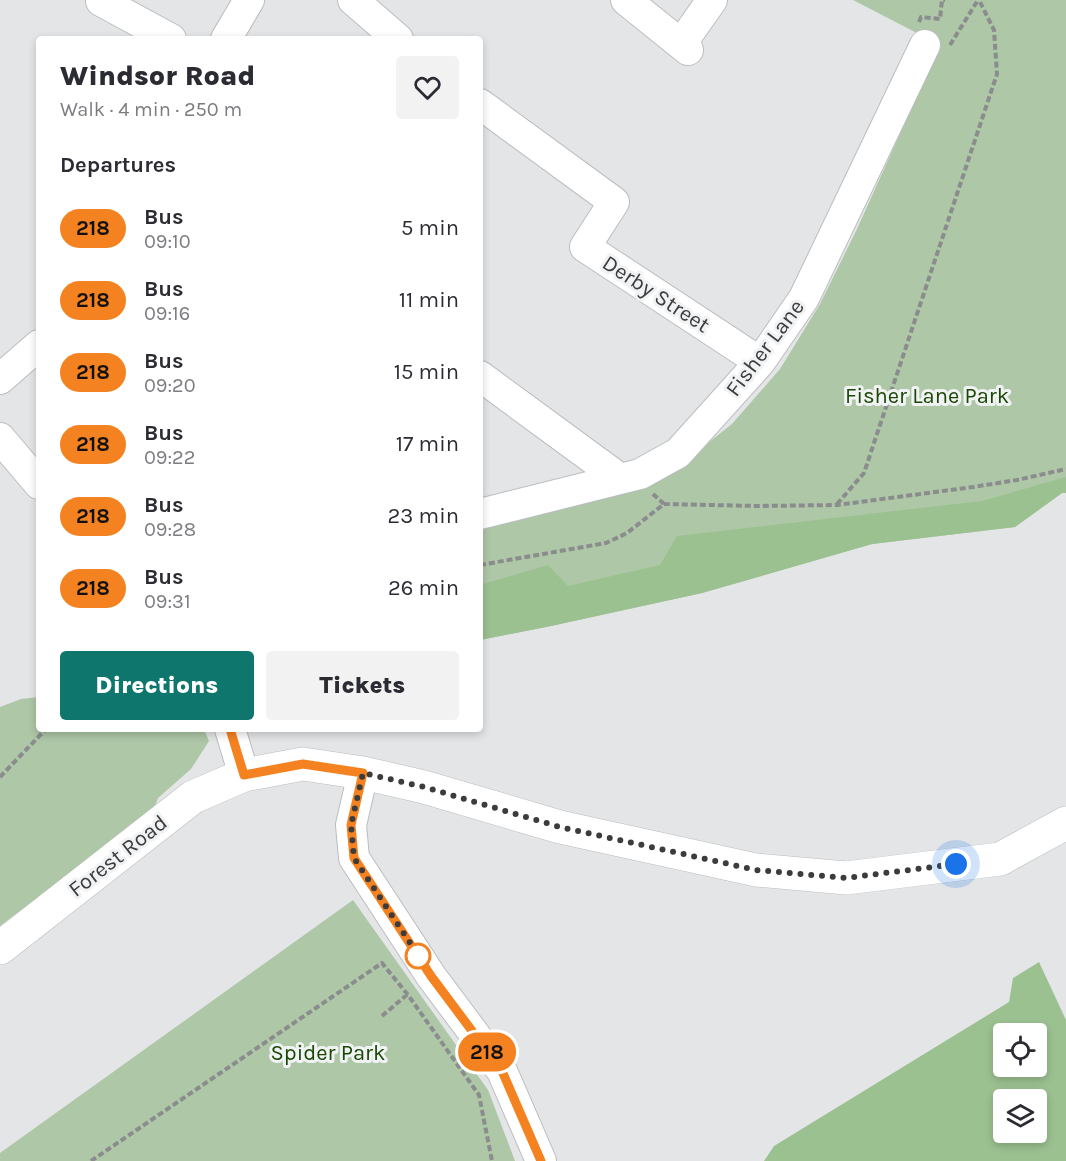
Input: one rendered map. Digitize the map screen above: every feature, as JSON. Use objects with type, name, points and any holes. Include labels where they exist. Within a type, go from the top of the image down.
[{"type":"main road","name":"Forest Road","points":[[0,948],[194,797],[244,775],[303,764],[363,773],[424,787],[560,827],[756,870],[846,878],[1000,859],[1065,825]]},
{"type":"street","points":[[228,36],[249,0]]},
{"type":"street","points":[[353,0],[395,36]]},
{"type":"street","points":[[626,0],[684,47],[712,0]]},
{"type":"street","points":[[101,1],[165,36]]},
{"type":"street","name":"Fisher Lane","points":[[483,513],[640,474],[678,453],[760,362],[804,298],[936,48]]},
{"type":"street","name":"Derby Street","points":[[483,106],[614,202],[585,247],[760,362]]},
{"type":"street","points":[[0,379],[36,348]]},
{"type":"street","points":[[483,378],[619,478]]},
{"type":"street","points":[[0,438],[36,480]]},
{"type":"street","points":[[231,732],[244,775]]},
{"type":"street","points":[[363,773],[351,825],[354,858],[431,976],[502,1071],[541,1161]]},
{"type":"path","points":[[837,505],[864,473],[998,74],[994,30],[978,0],[936,48]]},
{"type":"path","points":[[483,564],[606,543],[627,533],[664,504],[837,505],[1017,480],[1066,469]]},
{"type":"path","points":[[0,777],[43,732]]},
{"type":"path","points":[[91,1161],[382,963],[408,995],[479,1095],[492,1161]]},
{"type":"path","points":[[382,1016],[431,976]]},
{"type":"green space","name":"Fisher Lane Park","points":[[853,0],[1066,0],[1066,493],[1062,493],[1015,527],[872,544],[702,593],[483,639],[483,529],[660,481],[732,424],[780,369],[820,304],[857,229],[940,45]]},
{"type":"green space","points":[[1066,477],[1066,493],[1062,493],[1015,527],[872,544],[702,593],[483,639],[483,584],[548,565],[568,586],[660,565],[677,536],[982,501]]},
{"type":"green space","points":[[36,697],[36,732],[205,732],[209,741],[191,769],[158,798],[153,811],[0,926],[0,707],[21,699]]},
{"type":"green space","name":"Spider Park","points":[[353,900],[488,1090],[515,1161],[0,1161],[0,1153]]},
{"type":"green space","points":[[1039,962],[1066,1020],[1066,1161],[764,1161],[774,1146],[1009,1002],[1013,978]]},
{"type":"bus line","name":"218","points":[[231,732],[244,775],[303,764],[363,773],[351,825],[354,858],[431,976],[502,1071],[541,1161]]},
{"type":"route","points":[[418,956],[420,958],[354,858],[351,825],[363,773],[424,787],[560,827],[756,870],[846,878],[956,864]]}]
